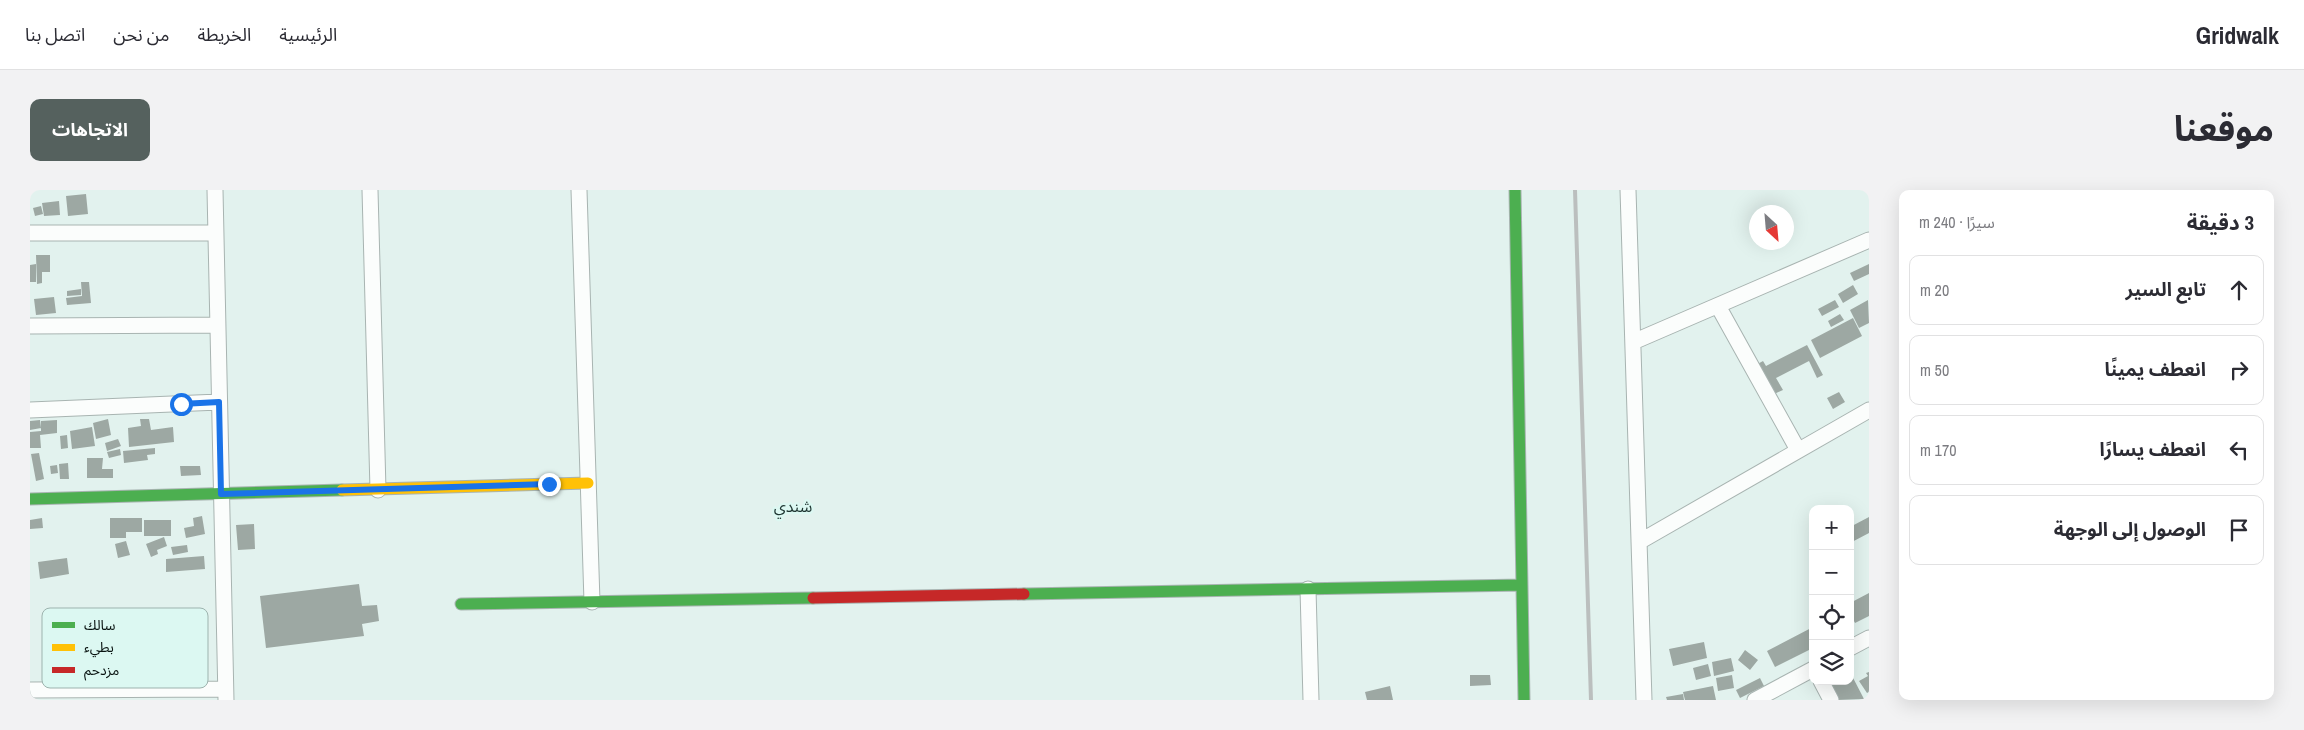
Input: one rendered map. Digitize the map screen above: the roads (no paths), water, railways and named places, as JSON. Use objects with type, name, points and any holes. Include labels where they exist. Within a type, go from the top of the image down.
[{"type":"street","points":[[40,694],[225,694],[215,190]]},
{"type":"street","points":[[370,190],[378,490]]},
{"type":"street","points":[[579,190],[592,602]]},
{"type":"street","points":[[1515,190],[1524,700]]},
{"type":"street","points":[[1628,190],[1644,700]]},
{"type":"street","points":[[30,233],[216,233]]},
{"type":"street","points":[[1633,342],[1869,240]]},
{"type":"street","points":[[1718,306],[1798,450]]},
{"type":"street","points":[[30,326],[217,325]]},
{"type":"street","points":[[30,410],[219,402]]},
{"type":"street","points":[[1639,542],[1798,450],[1867,416]]},
{"type":"street","points":[[30,499],[588,483]]},
{"type":"street","points":[[461,604],[1522,585]]},
{"type":"street","points":[[1308,589],[1311,700]]},
{"type":"street","points":[[1854,646],[1869,638]]},
{"type":"street","points":[[1755,700],[1809,670]]},
{"type":"street","points":[[1823,685],[1831,700]]},
{"type":"railway","points":[[1575,190],[1591,700]]},
{"type":"district","name":"شندي","points":[[793,506]]}]
